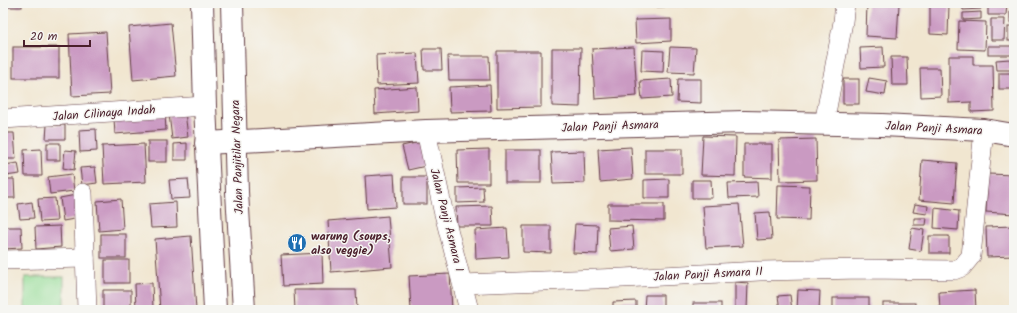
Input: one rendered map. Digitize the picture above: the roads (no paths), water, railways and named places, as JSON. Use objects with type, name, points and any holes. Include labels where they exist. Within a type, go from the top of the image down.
[{"type":"street","points":[[202,3],[206,143],[215,310]]},
{"type":"street","name":"Jalan Panjitilar Negara","points":[[232,3],[237,192],[244,310]]},
{"type":"street","points":[[824,124],[846,3]]},
{"type":"street","name":"Jalan Cilinaya Indah","points":[[3,120],[205,106]]},
{"type":"street","name":"Jalan Panji Asmara","points":[[206,143],[426,131],[744,122],[882,125],[984,130],[1014,135]]},
{"type":"street","name":"Jalan Panji Asmara II","points":[[463,284],[760,271],[864,269],[954,270],[962,267],[971,256],[984,130]]},
{"type":"street","name":"Jalan Panji Asmara I","points":[[426,131],[443,210],[469,310]]},
{"type":"street","points":[[83,193],[87,310]]},
{"type":"street","points":[[3,260],[85,258]]},
{"type":"place","name":"warung (soups, also veggie)","points":[[297,243]]}]
